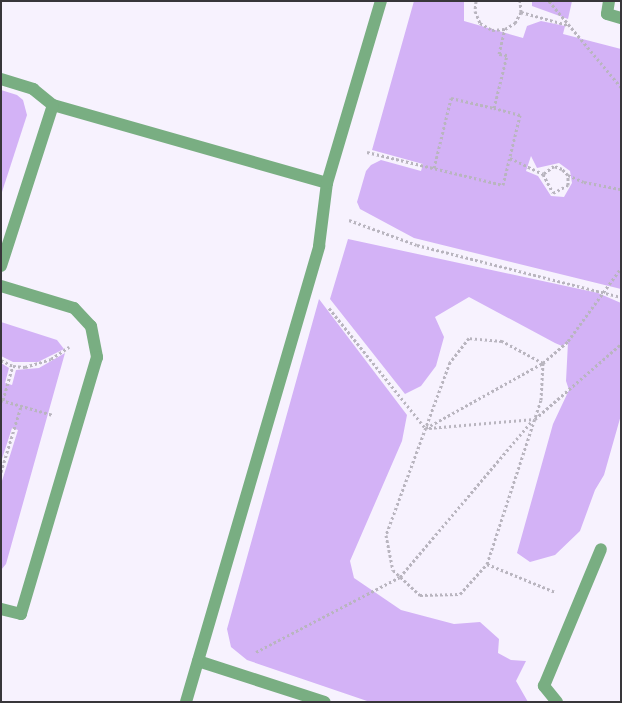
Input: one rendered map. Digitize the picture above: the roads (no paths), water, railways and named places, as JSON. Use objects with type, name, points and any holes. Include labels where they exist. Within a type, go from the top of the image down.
[{"type":"lane","points":[[186,702],[319,246],[327,183],[381,1]]},
{"type":"lane","points":[[609,1],[607,14],[621,18]]},
{"type":"lane","points":[[1,79],[33,89],[53,105],[327,183]]},
{"type":"lane","points":[[1,266],[53,105]]},
{"type":"lane","points":[[1,286],[74,308],[91,326],[97,357],[21,614],[1,609]]},
{"type":"lane","points":[[558,702],[544,686],[601,549]]},
{"type":"lane","points":[[198,661],[325,702]]}]
